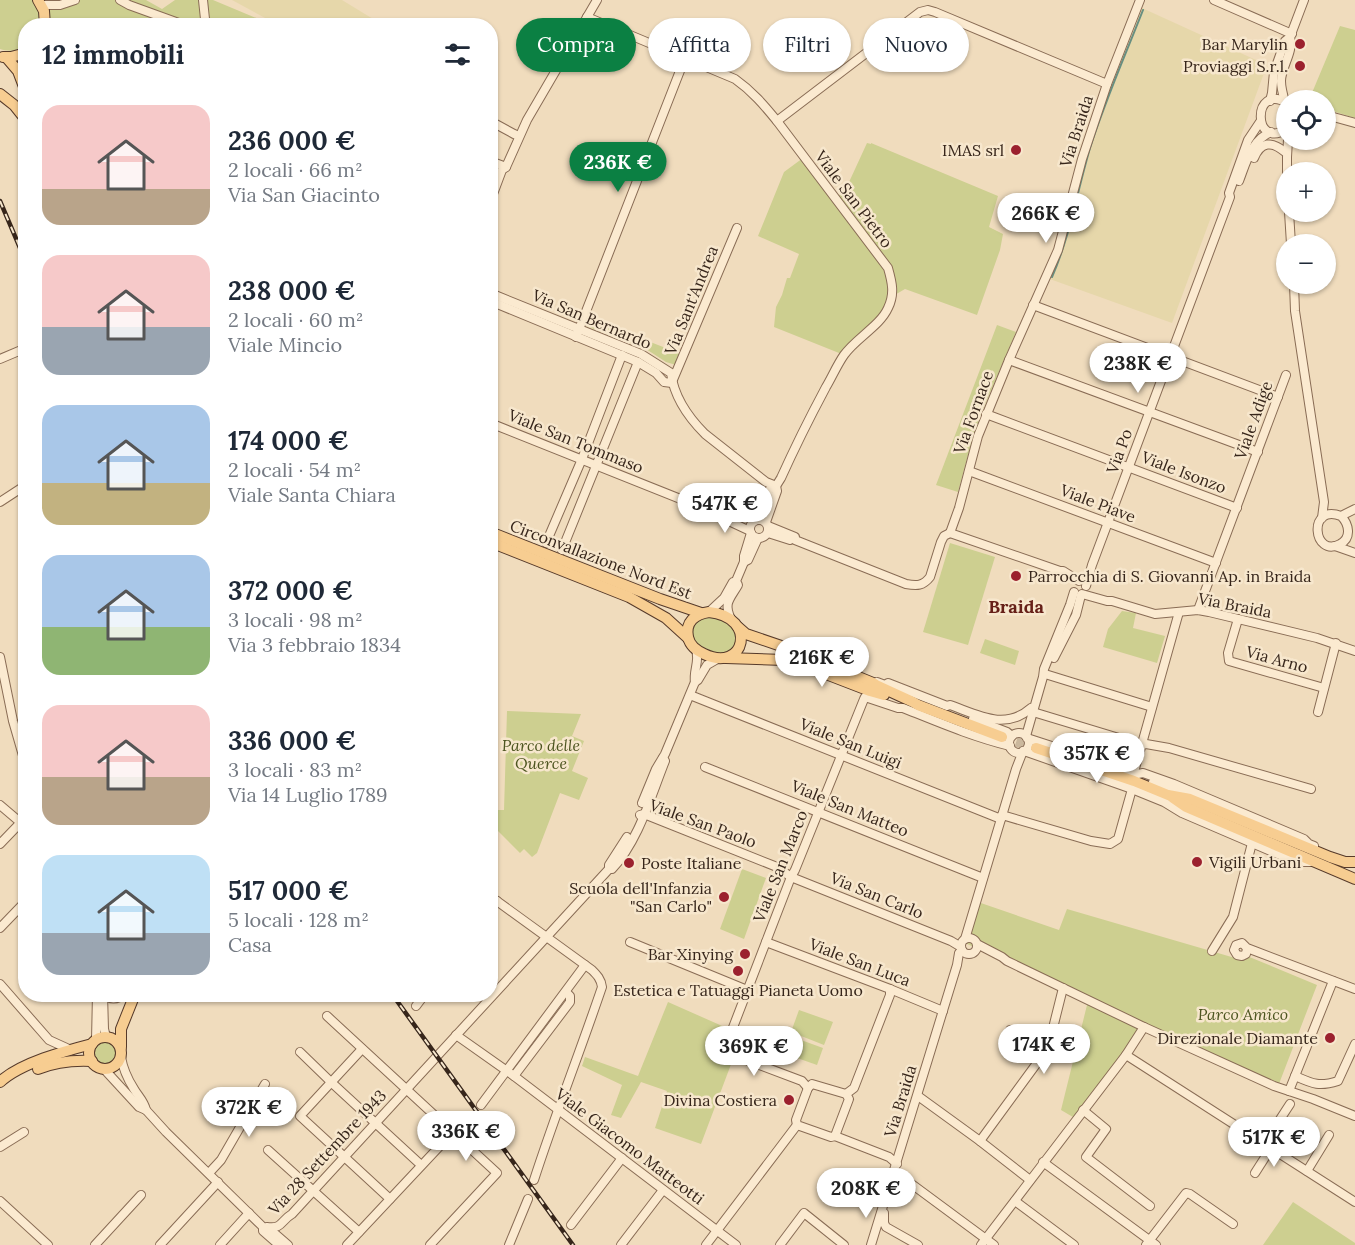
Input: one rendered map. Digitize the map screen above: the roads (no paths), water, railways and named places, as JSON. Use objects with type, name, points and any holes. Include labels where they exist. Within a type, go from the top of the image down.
[{"type":"main road","points":[[40,2],[44,18]]},
{"type":"main road","points":[[3,56],[18,71]]},
{"type":"main road","points":[[0,94],[18,110]]},
{"type":"main road","name":"Circonvallazione Nord Est","points":[[498,535],[660,599],[705,612]]},
{"type":"main road","name":"Circonvallazione Nord Est","points":[[498,545],[629,597],[666,618],[688,638]]},
{"type":"main road","points":[[869,690],[790,649],[746,634],[734,623],[716,613],[705,612],[690,621],[688,638],[696,650],[712,657],[784,660],[800,663],[869,690],[912,705],[1017,736]]},
{"type":"main road","points":[[722,658],[739,648],[741,636],[734,623]]},
{"type":"main road","points":[[1025,751],[1125,778],[1186,807],[1317,857],[1355,862]]},
{"type":"main road","points":[[1166,798],[1190,799],[1317,857],[1355,879]]},
{"type":"main road","points":[[125,1002],[100,1039],[89,1051],[97,1067],[104,1069],[117,1065],[121,1052],[121,1029],[132,1002]]},
{"type":"main road","points":[[1,1082],[5,1077],[42,1060],[100,1039],[114,1039],[121,1052]]},
{"type":"main road","points":[[1,1082],[47,1065],[77,1060],[92,1061]]},
{"type":"street","points":[[40,2],[54,6],[75,0]]},
{"type":"street","points":[[203,0],[205,18]]},
{"type":"street","points":[[498,189],[501,188],[507,171],[506,167],[519,136],[597,0]]},
{"type":"street","name":"Via Braida","points":[[1033,305],[1058,250],[1082,159],[1107,84],[1140,0]]},
{"type":"street","points":[[1214,0],[1291,36]]},
{"type":"street","points":[[1270,101],[1274,72],[1285,42],[1291,36],[1304,0]]},
{"type":"street","points":[[124,1],[167,18]]},
{"type":"street","points":[[47,18],[54,6]]},
{"type":"street","points":[[777,121],[920,12],[928,10],[1107,84]]},
{"type":"street","name":"Viale San Pietro","points":[[587,16],[648,42]]},
{"type":"street","points":[[1283,90],[1281,82],[1292,44],[1291,36]]},
{"type":"street","points":[[578,333],[680,72]]},
{"type":"street","name":"Viale San Pietro","points":[[718,72],[735,79],[760,99],[888,268],[893,292],[884,316],[843,356],[809,418],[781,478],[776,486],[770,489],[754,529],[748,560],[744,562],[736,582],[738,585],[730,598],[727,609],[734,623]]},
{"type":"street","points":[[1230,197],[1229,193],[1248,140],[1260,122],[1260,112],[1265,103],[1276,99]]},
{"type":"street","points":[[1336,119],[1355,123]]},
{"type":"street","points":[[1260,122],[1282,138],[1286,162]]},
{"type":"street","points":[[498,125],[519,136]]},
{"type":"street","points":[[1230,197],[1234,194],[1253,148],[1258,141],[1274,133]]},
{"type":"street","points":[[1238,185],[1244,182],[1260,147],[1267,144],[1273,145],[1286,154]]},
{"type":"street","points":[[1286,154],[1287,150]]},
{"type":"street","points":[[498,164],[506,167]]},
{"type":"street","name":"Via Po","points":[[1080,588],[1092,565],[1230,197]]},
{"type":"street","name":"Via Sant'Andrea","points":[[672,383],[736,228]]},
{"type":"street","points":[[1295,294],[1324,502],[1322,518],[1317,527],[1318,537],[1325,544],[1353,552]]},
{"type":"street","name":"Via San Bernardo","points":[[498,297],[638,362],[656,373],[664,382],[672,383]]},
{"type":"street","name":"Via San Bernardo","points":[[498,304],[641,354],[671,373],[673,389],[686,413],[705,434],[766,482],[776,486]]},
{"type":"street","points":[[1033,305],[1278,397]]},
{"type":"street","name":"Via Fornace","points":[[795,540],[906,584],[915,586],[926,582],[930,577],[941,542],[950,533],[986,414],[1033,305]]},
{"type":"street","points":[[0,359],[18,351]]},
{"type":"street","points":[[546,543],[582,459],[622,355]]},
{"type":"street","points":[[1009,360],[1258,453]]},
{"type":"street","points":[[562,550],[638,362]]},
{"type":"street","name":"Viale Adige","points":[[1198,610],[1286,375]]},
{"type":"street","name":"Viale Isonzo","points":[[986,414],[1237,508]]},
{"type":"street","name":"Viale San Tommaso","points":[[498,426],[718,514],[721,513],[747,523],[754,529],[762,520],[767,527],[795,540]]},
{"type":"street","name":"Viale Piave","points":[[969,471],[1216,563]]},
{"type":"street","name":"Viale San Pietro","points":[[767,527],[777,490],[776,486]]},
{"type":"street","points":[[0,502],[18,490]]},
{"type":"street","points":[[1324,502],[1344,519],[1348,526]]},
{"type":"street","points":[[1322,518],[1355,511]]},
{"type":"street","points":[[1335,546],[1346,538],[1348,526],[1355,511]]},
{"type":"street","points":[[754,529],[764,537],[767,527]]},
{"type":"street","points":[[950,533],[1060,572],[1063,571],[1080,588]]},
{"type":"street","points":[[1346,538],[1353,552]]},
{"type":"street","name":"Viale San Pietro","points":[[705,612],[724,598],[733,582],[736,582]]},
{"type":"street","name":"Via Braida","points":[[1013,779],[1018,775],[1027,759],[1033,756],[1010,740],[1017,736],[1032,710],[1044,669],[1080,588],[1108,597],[1112,601],[1155,614],[1198,610],[1317,638],[1355,651]]},
{"type":"street","points":[[1136,773],[1179,612]]},
{"type":"street","name":"Via Arno","points":[[1238,619],[1228,653],[1229,661],[1324,688]]},
{"type":"street","points":[[1318,712],[1336,643]]},
{"type":"street","points":[[695,682],[698,655],[696,650]]},
{"type":"street","points":[[0,657],[3,691],[18,728]]},
{"type":"street","points":[[640,815],[646,792],[695,682],[707,665],[722,658]]},
{"type":"street","points":[[1044,675],[1152,707]]},
{"type":"street","points":[[947,706],[948,709],[1017,736],[1174,784],[1304,838],[1309,844],[1320,849],[1317,857],[1304,862],[1287,858],[1182,813],[1166,798],[1132,789],[962,731],[903,708],[869,690],[888,683],[991,720],[1016,718],[1032,710],[1142,745],[1169,748],[1311,789]]},
{"type":"street","name":"Viale San Marco","points":[[808,1088],[802,1081],[733,1055],[727,1043],[840,755],[869,690]]},
{"type":"street","name":"Viale San Luigi","points":[[690,695],[1002,817],[1091,841],[1110,844],[1118,839],[1132,789]]},
{"type":"street","name":"Via Braida","points":[[872,1245],[959,953],[968,945],[971,920],[1016,769],[1029,745],[1017,736]]},
{"type":"street","points":[[546,937],[609,869],[609,865],[640,815],[665,761],[663,758]]},
{"type":"street","name":"Viale San Matteo","points":[[705,767],[983,878]]},
{"type":"street","points":[[1136,773],[1190,797],[1190,799]]},
{"type":"street","points":[[0,805],[18,817]]},
{"type":"street","name":"Viale San Paolo","points":[[640,815],[777,867],[791,877]]},
{"type":"street","points":[[0,844],[18,825]]},
{"type":"street","points":[[1212,951],[1233,917],[1252,843]]},
{"type":"street","name":"Via San Carlo","points":[[791,877],[1006,961],[1270,1084],[1355,1116]]},
{"type":"street","points":[[498,902],[585,965],[599,977],[602,987],[534,1180]]},
{"type":"street","points":[[0,928],[18,909]]},
{"type":"street","name":"Via 28 Settembre 1943","points":[[498,984],[546,937]]},
{"type":"street","points":[[630,942],[747,990]]},
{"type":"street","name":"Viale San Luca","points":[[766,942],[943,1011]]},
{"type":"street","points":[[1247,948],[1355,989]]},
{"type":"street","points":[[481,1105],[510,1074],[585,965]]},
{"type":"street","points":[[1289,1091],[1333,981]]},
{"type":"street","points":[[0,984],[49,1040],[71,1050]]},
{"type":"street","points":[[980,1141],[1048,1048],[1063,988]]},
{"type":"street","points":[[846,1094],[854,1088],[890,995],[890,989]]},
{"type":"street","points":[[98,1002],[100,1039]]},
{"type":"street","points":[[100,1039],[104,1029],[104,1002]]},
{"type":"street","points":[[416,1006],[419,1002]]},
{"type":"street","name":"Via 28 Settembre 1943","points":[[265,1227],[279,1227],[456,1035],[481,1002]]},
{"type":"street","points":[[327,1016],[497,1173],[430,1245]]},
{"type":"street","points":[[983,1242],[1126,1055],[1144,1027]]},
{"type":"street","points":[[1010,1030],[1049,1043]]},
{"type":"street","name":"Viale Giacomo Matteotti","points":[[456,1035],[736,1245]]},
{"type":"street","points":[[42,1060],[51,1047],[49,1040]]},
{"type":"street","points":[[1295,1076],[1315,1084],[1325,1085],[1338,1081],[1355,1044]]},
{"type":"street","points":[[362,1048],[300,1116],[390,1199]]},
{"type":"street","points":[[121,1052],[124,1071],[146,1110]]},
{"type":"street","points":[[300,1052],[421,1165]]},
{"type":"street","points":[[1126,1055],[1355,1202]]},
{"type":"street","points":[[104,1069],[139,1107],[146,1110],[249,1213],[288,1245]]},
{"type":"street","points":[[209,1173],[221,1160],[265,1084]]},
{"type":"street","points":[[706,1245],[797,1125],[796,1120],[808,1088],[812,1084],[846,1094],[849,1099],[835,1136]]},
{"type":"street","points":[[1317,1100],[1325,1085]]},
{"type":"street","points":[[918,1096],[1030,1180]]},
{"type":"street","points":[[1255,1173],[1290,1104]]},
{"type":"street","points":[[1083,1110],[1106,1129],[1086,1157],[1150,1206]]},
{"type":"street","points":[[797,1125],[831,1137],[835,1136],[889,1157],[896,1168],[983,1242],[994,1245]]},
{"type":"street","points":[[0,1147],[24,1131]]},
{"type":"street","points":[[347,1245],[453,1132]]},
{"type":"street","points":[[1307,1171],[1329,1135]]},
{"type":"street","points":[[268,1150],[359,1232]]},
{"type":"street","points":[[571,1226],[622,1158]]},
{"type":"street","points":[[1043,1162],[1150,1243],[1186,1193],[1233,1224]]},
{"type":"street","points":[[160,1245],[218,1182]]},
{"type":"street","points":[[621,1245],[663,1190]]},
{"type":"street","points":[[95,1245],[141,1195]]},
{"type":"street","points":[[508,1245],[528,1199]]},
{"type":"street","points":[[0,1201],[48,1245]]},
{"type":"street","points":[[1015,1201],[1074,1245]]},
{"type":"street","points":[[883,1207],[886,1227],[918,1245]]},
{"type":"street","points":[[220,1245],[249,1213]]},
{"type":"street","points":[[780,1245],[804,1213],[844,1245]]},
{"type":"street","points":[[265,1227],[263,1231],[279,1245]]},
{"type":"street","points":[[872,1245],[879,1232],[886,1227]]},
{"type":"waterway","points":[[1052,277],[1069,230],[1096,130],[1143,10]]},
{"type":"tunnel","points":[[1002,737],[1036,748]]},
{"type":"railway","points":[[0,201],[18,243]]},
{"type":"railway","points":[[398,1002],[573,1245]]},
{"type":"place","name":"Bar Marylin","points":[[1300,44]]},
{"type":"place","name":"Proviaggi S.r.l.","points":[[1300,66]]},
{"type":"place","name":"IMAS srl","points":[[1016,150]]},
{"type":"place","name":"Parrocchia di S. Giovanni Ap. in Braida","points":[[1016,576]]},
{"type":"place","name":"Vigili Urbani","points":[[1197,862]]},
{"type":"place","name":"Poste Italiane","points":[[629,863]]},
{"type":"place","name":"Scuola dell'Infanzia \"San Carlo\"","points":[[724,897]]},
{"type":"place","name":"Bar Xinying","points":[[745,954]]},
{"type":"place","name":"Estetica e Tatuaggi Pianeta Uomo","points":[[738,971]]},
{"type":"place","name":"Direzionale Diamante","points":[[1330,1038]]},
{"type":"place","name":"Divina Costiera","points":[[789,1100]]},
{"type":"district","name":"Braida","points":[[1016,606]]},
{"type":"park label","name":"Parco delle Querce","points":[[541,754]]},
{"type":"park label","name":"Parco Amico","points":[[1243,1014]]}]
